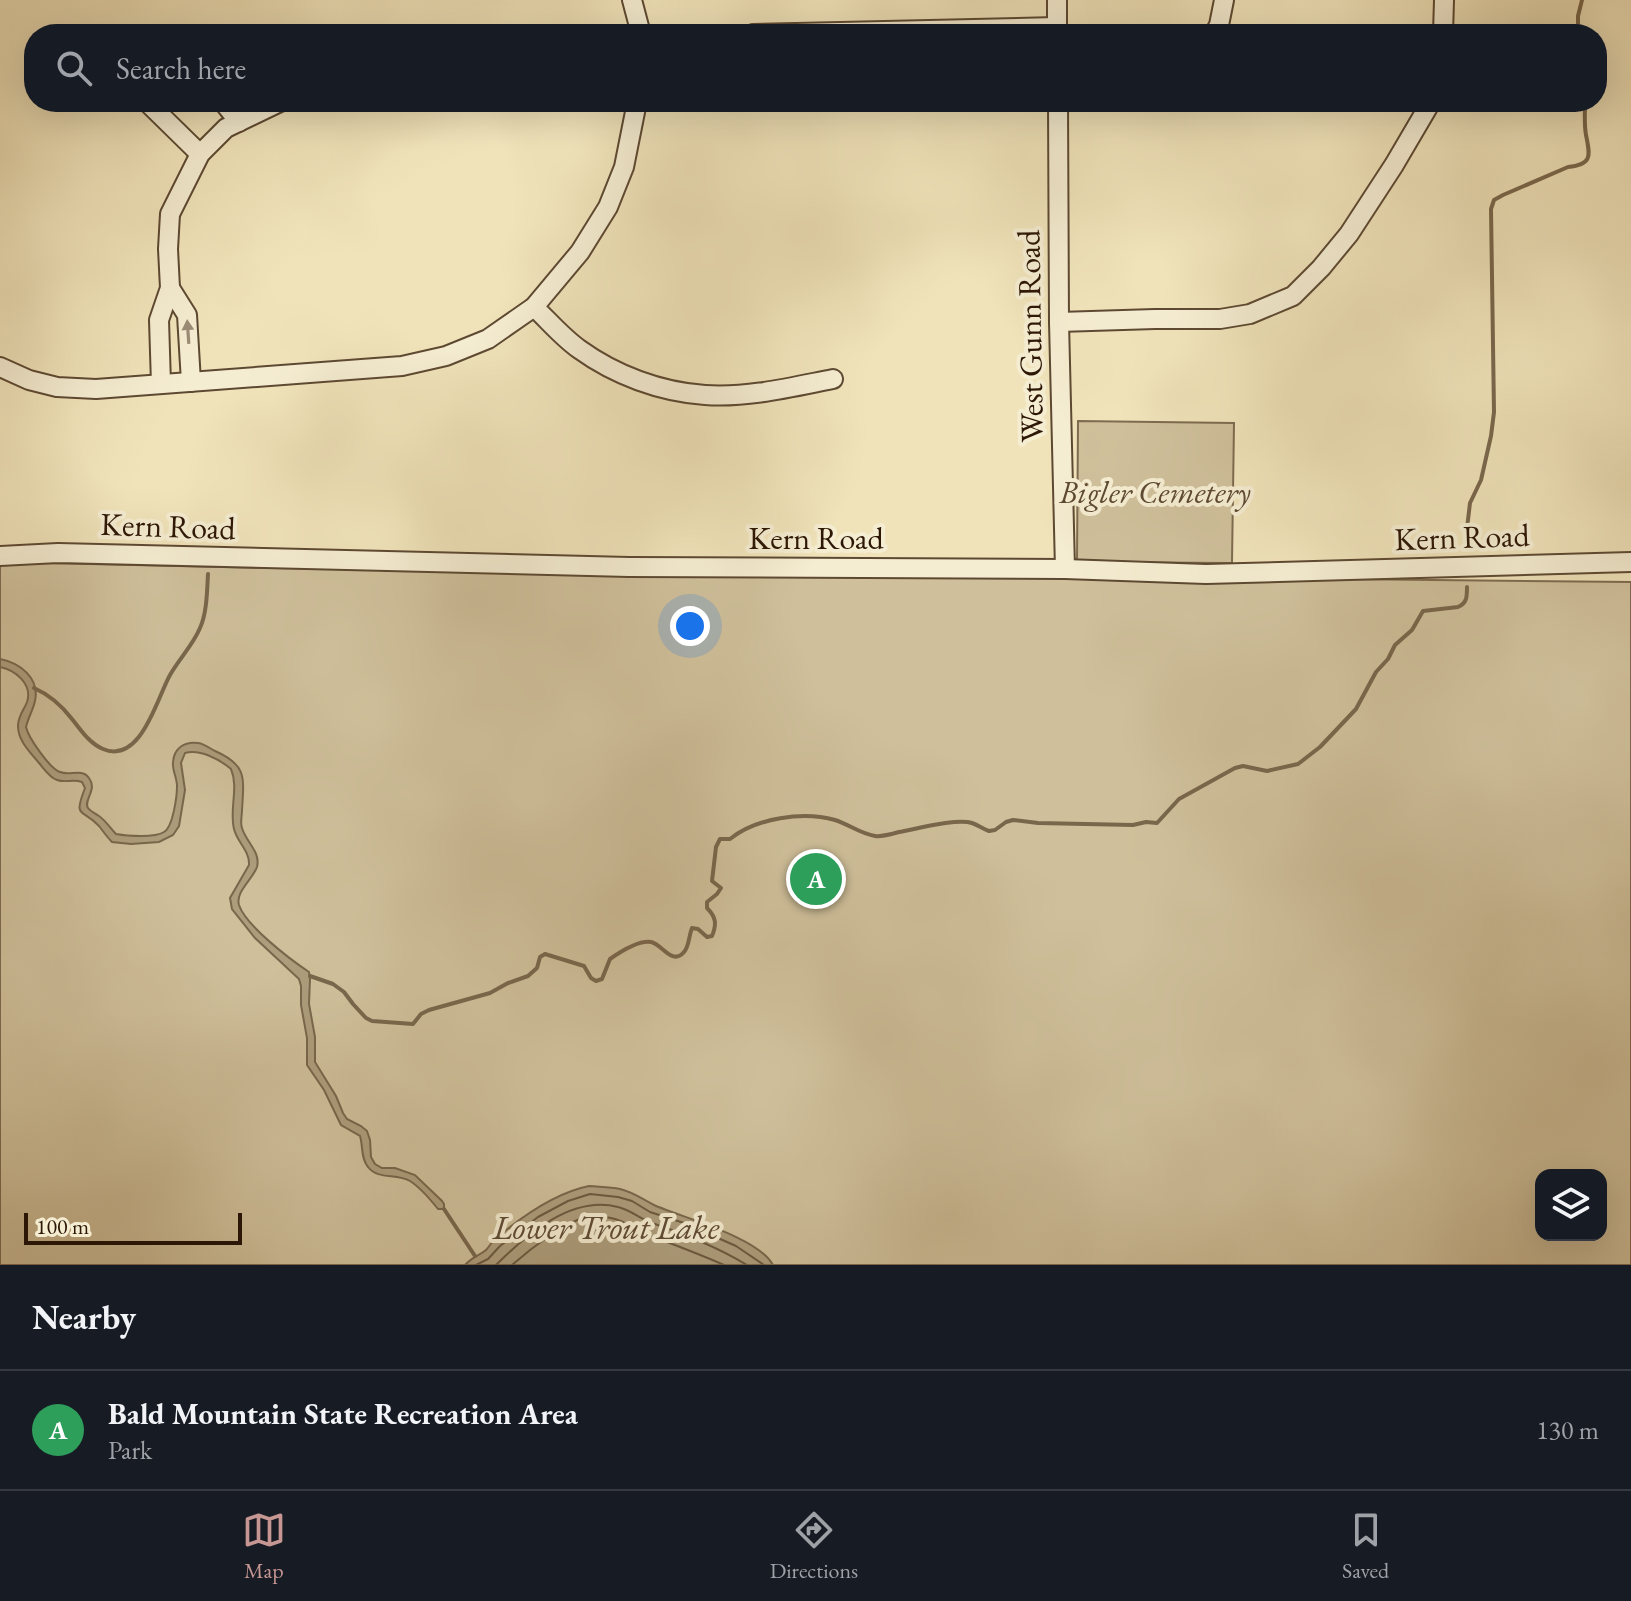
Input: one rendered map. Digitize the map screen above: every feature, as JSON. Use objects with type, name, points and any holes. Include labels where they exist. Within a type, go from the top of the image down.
[{"type":"street","points":[[632,0],[638,24]]},
{"type":"street","points":[[1057,0],[1057,24]]},
{"type":"street","points":[[1219,24],[1224,0]]},
{"type":"street","points":[[1443,24],[1444,0]]},
{"type":"street","points":[[157,112],[200,154]]},
{"type":"street","points":[[231,112],[239,122]]},
{"type":"street","points":[[161,384],[159,320],[170,288],[170,214],[200,154],[226,128],[260,112]]},
{"type":"street","points":[[0,367],[29,380],[57,387],[96,389],[402,366],[446,356],[488,339],[534,307],[580,252],[608,207],[624,167],[635,112]]},
{"type":"street","name":"West Gunn Road","points":[[1058,112],[1065,569]]},
{"type":"street","points":[[1059,322],[1220,319],[1250,314],[1293,296],[1349,234],[1425,112]]},
{"type":"street","points":[[170,288],[187,315],[191,382]]},
{"type":"street","points":[[534,307],[577,347],[607,366],[644,383],[675,391],[706,395],[737,394],[833,379]]},
{"type":"street","name":"Kern Road","points":[[0,556],[58,553],[613,566],[1065,569],[1206,574],[1631,562]]},
{"type":"green space","name":"Bigler Cemetery","points":[[1078,421],[1234,423],[1232,563],[1077,562]]},
{"type":"green space","points":[[0,562],[270,568],[1631,582],[1631,1265],[0,1265]]},
{"type":"water","points":[[0,659],[21,668],[34,685],[35,701],[26,727],[35,745],[56,770],[83,773],[89,778],[92,787],[88,808],[116,834],[148,836],[167,829],[177,791],[174,757],[185,744],[203,744],[238,767],[243,781],[241,826],[258,862],[242,890],[239,905],[259,932],[309,972],[315,1062],[347,1119],[367,1131],[375,1164],[415,1175],[442,1201],[444,1209],[438,1209],[410,1181],[377,1174],[368,1167],[360,1136],[341,1125],[324,1090],[307,1065],[307,1038],[299,979],[255,938],[232,909],[230,898],[249,865],[248,855],[234,829],[231,769],[209,756],[197,752],[185,753],[181,763],[185,790],[179,826],[173,835],[159,842],[112,842],[93,820],[81,812],[85,788],[82,782],[60,781],[52,777],[22,741],[18,722],[27,702],[27,689],[17,675],[0,667]]},
{"type":"water","name":"Lower Trout Lake","points":[[589,1186],[625,1190],[654,1205],[719,1229],[752,1246],[773,1265],[465,1265],[538,1207],[563,1194]]},
{"type":"waterway","points":[[1578,24],[1582,0]]},
{"type":"waterway","points":[[1465,545],[1470,503],[1481,480],[1494,412],[1491,209],[1494,200],[1503,195],[1586,161],[1589,153],[1585,112]]},
{"type":"waterway","points":[[34,688],[60,705],[98,746],[116,751],[128,747],[146,727],[170,675],[200,628],[208,574]]},
{"type":"waterway","points":[[310,976],[333,984],[372,1021],[413,1024],[429,1010],[490,993],[528,976],[545,954],[584,966],[596,981],[602,979],[610,959],[641,943],[651,942],[671,956],[680,956],[687,947],[692,928],[707,937],[714,932],[715,921],[707,902],[721,888],[712,881],[716,847],[720,839],[730,839],[753,826],[780,818],[822,817],[878,836],[957,822],[972,823],[989,831],[1013,820],[1133,825],[1157,823],[1179,799],[1235,768],[1243,766],[1267,771],[1298,764],[1320,747],[1356,709],[1376,672],[1395,645],[1412,630],[1423,611],[1458,607],[1466,599],[1467,587]]},
{"type":"waterway","points":[[444,1209],[475,1256]]},
{"type":"place","name":"Bald Mountain State Recreation Area","points":[[816,879]]}]
